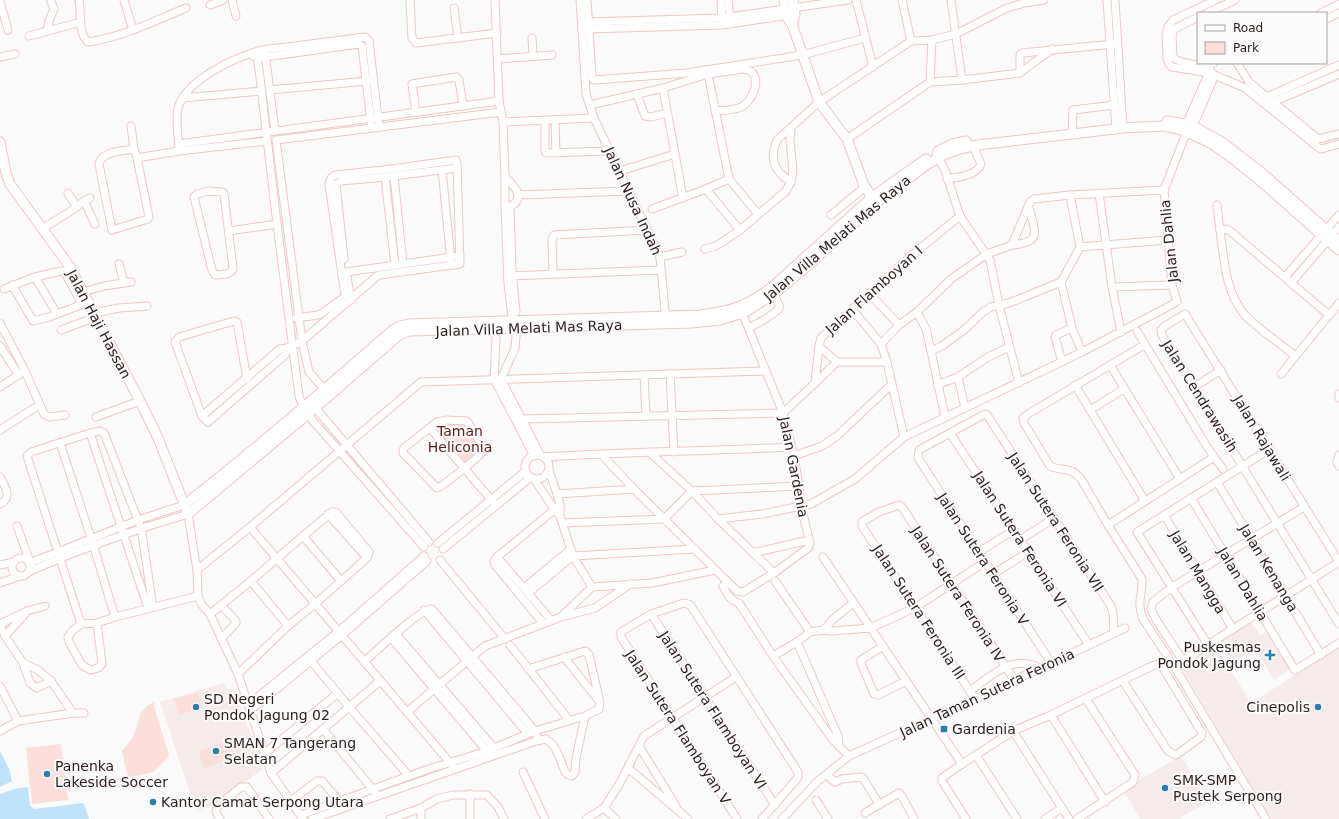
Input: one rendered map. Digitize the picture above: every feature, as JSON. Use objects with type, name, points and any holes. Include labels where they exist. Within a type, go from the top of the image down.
[{"type":"street","points":[[79,0],[84,37],[88,42],[133,30],[186,8]]},
{"type":"street","points":[[124,0],[133,30]]},
{"type":"street","points":[[210,5],[224,0]]},
{"type":"street","points":[[232,0],[236,16]]},
{"type":"street","points":[[410,0],[412,38],[416,43],[497,33]]},
{"type":"street","points":[[495,0],[500,101],[503,122],[510,276],[515,324],[515,348],[498,379]]},
{"type":"street","name":"Jalan Nusa Indah","points":[[580,0],[588,102],[594,118],[660,257],[660,270],[666,320]]},
{"type":"street","points":[[587,0],[592,78],[594,80],[687,73],[802,55],[865,38]]},
{"type":"street","points":[[721,0],[726,21]]},
{"type":"street","points":[[726,21],[728,0]]},
{"type":"street","points":[[588,26],[726,21],[789,8],[848,0]]},
{"type":"street","points":[[856,0],[873,67]]},
{"type":"street","points":[[902,0],[911,41]]},
{"type":"street","points":[[951,0],[962,80]]},
{"type":"street","points":[[791,182],[777,171],[775,165],[774,148],[777,140],[819,102],[911,41],[932,40],[956,34],[1007,8],[1024,3],[1044,0]]},
{"type":"street","points":[[1107,0],[1114,44],[1120,126]]},
{"type":"street","points":[[1115,0],[1115,105],[1120,126]]},
{"type":"street","points":[[1216,0],[1173,20],[1168,27],[1166,34],[1167,58],[1169,64],[1172,67],[1210,73],[1247,85],[1273,102],[1319,148],[1322,149],[1339,144]]},
{"type":"street","points":[[1209,12],[1235,0]]},
{"type":"street","points":[[1322,12],[1339,5],[1336,0]]},
{"type":"street","points":[[0,1],[2,18],[8,30]]},
{"type":"street","points":[[47,31],[54,9],[51,1]]},
{"type":"street","points":[[454,8],[458,38]]},
{"type":"street","points":[[789,8],[792,24],[819,102],[848,139],[865,187],[874,200]]},
{"type":"street","points":[[1327,19],[1339,13]]},
{"type":"street","points":[[1197,18],[1174,29],[1172,36],[1173,57],[1180,62],[1197,63]]},
{"type":"street","points":[[29,36],[81,22]]},
{"type":"street","points":[[261,54],[365,37],[368,39]]},
{"type":"street","points":[[532,38],[533,56]]},
{"type":"street","points":[[368,39],[362,46],[366,81],[374,118]]},
{"type":"street","points":[[368,39],[375,127]]},
{"type":"street","points":[[930,82],[932,40]]},
{"type":"street","points":[[179,147],[177,115],[183,98],[195,83],[217,68],[231,61],[249,55],[359,44],[362,46]]},
{"type":"street","points":[[1020,73],[1020,54],[1114,44]]},
{"type":"street","points":[[848,139],[930,82],[1020,73],[1052,50]]},
{"type":"street","points":[[0,57],[15,54]]},
{"type":"street","points":[[261,54],[270,90],[275,131]]},
{"type":"street","points":[[261,54],[262,91],[266,132],[290,318],[291,347],[299,396],[340,451],[427,545]]},
{"type":"street","points":[[498,59],[552,55]]},
{"type":"street","points":[[1210,73],[1211,64]]},
{"type":"street","points":[[1237,64],[1247,85],[1290,120],[1318,139],[1339,134]]},
{"type":"street","points":[[1267,97],[1339,65]]},
{"type":"street","points":[[588,102],[663,88],[708,74],[744,69],[750,70],[754,75],[756,82],[754,93],[749,100],[737,109],[715,111]]},
{"type":"street","name":"Jalan Dahlia","points":[[1121,332],[1177,302],[1172,285],[1167,240],[1164,190],[1188,130],[1207,76],[1210,73]]},
{"type":"street","points":[[708,74],[729,179],[758,214]]},
{"type":"street","points":[[1273,102],[1339,74]]},
{"type":"street","points":[[416,112],[412,84],[456,77],[459,80],[463,106]]},
{"type":"street","points":[[270,90],[366,81]]},
{"type":"street","points":[[663,88],[683,198]]},
{"type":"street","points":[[183,98],[262,91]]},
{"type":"street","points":[[637,94],[645,116],[651,117],[667,113]]},
{"type":"street","points":[[137,158],[179,147],[266,132],[500,101]]},
{"type":"street","points":[[1072,131],[1073,110],[1115,105]]},
{"type":"street","points":[[327,392],[309,372],[302,341],[276,140],[501,112]]},
{"type":"street","points":[[503,122],[555,121],[594,118]]},
{"type":"street","points":[[545,120],[546,153],[610,151]]},
{"type":"street","points":[[555,121],[556,153]]},
{"type":"street","points":[[130,126],[148,219],[112,230],[98,164],[99,160],[103,156],[134,149]]},
{"type":"street","name":"Jalan Villa Melati Mas Raya","points":[[741,310],[771,288],[874,200],[925,166],[952,144],[970,140],[1120,126],[1163,126],[1188,130],[1220,145],[1257,178],[1329,236],[1339,250]]},
{"type":"street","points":[[705,249],[716,246],[740,230],[786,191],[791,182],[793,172],[790,128]]},
{"type":"street","name":"Jalan Villa Melati Mas Raya","points":[[937,155],[973,146],[1072,131]]},
{"type":"street","points":[[179,147],[267,141]]},
{"type":"street","name":"Jalan Haji Hassan","points":[[0,142],[6,173],[10,184],[70,267],[83,292],[85,303],[95,315],[140,400],[158,438],[186,509]]},
{"type":"street","points":[[947,179],[975,172],[980,167],[981,164],[973,146]]},
{"type":"street","points":[[620,171],[675,154]]},
{"type":"street","points":[[937,155],[945,170],[960,216],[990,260],[999,305],[1019,383]]},
{"type":"street","points":[[346,272],[403,264],[451,261],[460,264],[456,160],[335,175],[331,178],[330,184],[348,298]]},
{"type":"street","points":[[336,184],[341,181],[457,168]]},
{"type":"street","points":[[442,170],[451,261]]},
{"type":"street","points":[[394,176],[403,264]]},
{"type":"street","points":[[385,177],[395,265]]},
{"type":"street","points":[[505,177],[513,186],[518,195],[516,203],[507,206]]},
{"type":"street","points":[[331,178],[336,184],[348,298]]},
{"type":"street","points":[[652,209],[729,179]]},
{"type":"street","points":[[272,181],[281,180]]},
{"type":"street","points":[[831,215],[865,187]]},
{"type":"street","points":[[706,189],[740,230]]},
{"type":"street","points":[[1012,245],[1029,208],[1030,202],[1034,199],[1070,195],[1164,190]]},
{"type":"street","points":[[209,191],[223,193],[229,231],[233,268],[232,271],[227,274],[215,275],[212,270],[194,197],[195,195],[209,191]]},
{"type":"street","points":[[518,195],[628,191]]},
{"type":"street","points":[[68,193],[77,206]]},
{"type":"street","points":[[718,519],[751,516],[811,504],[855,479],[904,437],[1019,383],[1121,332],[1112,287],[1099,193]]},
{"type":"street","points":[[931,351],[948,342],[964,330],[982,312],[991,307],[1009,303],[1061,282],[1080,247],[1070,195]]},
{"type":"street","points":[[42,229],[87,199],[95,224]]},
{"type":"street","name":"Jalan Villa Melati Mas Raya","points":[[186,509],[309,408],[395,333],[409,330],[515,324],[720,320],[774,294],[812,262],[874,200]]},
{"type":"street","points":[[1217,205],[1227,278],[1234,297],[1245,314],[1295,356]]},
{"type":"street","points":[[881,344],[900,324],[917,312],[951,279],[987,254],[1012,245],[1026,244],[1033,240],[1035,235],[1029,208]]},
{"type":"street","points":[[1291,283],[1329,236],[1339,215]]},
{"type":"street","name":"Jalan Flamboyan I","points":[[815,383],[818,346],[821,338],[912,255],[960,216]]},
{"type":"street","points":[[229,231],[277,224]]},
{"type":"street","points":[[1285,277],[1339,227]]},
{"type":"street","points":[[1220,230],[1226,229],[1230,231],[1329,315]]},
{"type":"street","points":[[553,274],[552,238],[554,235],[647,230]]},
{"type":"street","points":[[1080,247],[1167,240]]},
{"type":"street","points":[[660,257],[682,252]]},
{"type":"street","points":[[202,416],[280,349],[291,347],[302,341],[348,298],[379,275],[451,261],[460,256]]},
{"type":"street","points":[[83,292],[104,286],[128,282],[119,264]]},
{"type":"street","points":[[510,276],[660,270]]},
{"type":"street","points":[[4,288],[12,285],[58,271],[64,271],[85,303],[57,314],[33,321],[12,285]]},
{"type":"street","points":[[35,278],[57,314]]},
{"type":"street","points":[[1061,282],[1072,328],[1082,352]]},
{"type":"street","points":[[1112,287],[1172,285]]},
{"type":"street","points":[[869,293],[900,324]]},
{"type":"street","points":[[748,328],[768,318],[779,309],[780,305],[774,294]]},
{"type":"street","points":[[290,318],[299,318],[322,313],[348,298]]},
{"type":"street","points":[[1281,374],[1339,303]]},
{"type":"street","points":[[61,330],[95,315],[119,308],[147,306]]},
{"type":"street","points":[[852,309],[881,344],[887,362],[904,437]]},
{"type":"street","name":"Jalan Gardenia","points":[[741,310],[783,413],[794,456],[801,506],[809,540]]},
{"type":"street","points":[[917,312],[926,329],[945,417]]},
{"type":"street","name":"Jalan Rajawali","points":[[1185,314],[1339,562]]},
{"type":"street","name":"Jalan Cendrawasih","points":[[1185,314],[1165,326],[1161,330],[1161,333],[1339,624]]},
{"type":"street","points":[[247,378],[237,322],[234,321],[176,339],[175,342],[202,416],[208,422],[285,355],[291,347]]},
{"type":"street","points":[[0,323],[22,372],[46,416],[65,415]]},
{"type":"street","points":[[494,325],[498,379],[539,456],[548,463],[557,494],[557,508],[572,552],[592,586]]},
{"type":"street","points":[[1062,362],[1055,337],[1056,335],[1072,328]]},
{"type":"street","points":[[1137,331],[1214,457],[1223,469]]},
{"type":"street","points":[[1144,344],[1028,414],[1023,418],[1024,423],[1050,466],[1054,468],[1071,470],[1077,474],[1142,579],[1139,600],[1140,613],[1143,619],[1174,666],[1266,819]]},
{"type":"street","points":[[0,346],[22,372]]},
{"type":"street","points":[[818,346],[837,362],[887,362]]},
{"type":"street","points":[[937,385],[958,377],[998,352],[1009,347]]},
{"type":"street","points":[[522,419],[783,413],[837,362]]},
{"type":"street","points":[[1110,365],[1180,479]]},
{"type":"street","points":[[1194,387],[1221,370]]},
{"type":"street","points":[[197,570],[421,382],[766,371]]},
{"type":"street","points":[[0,388],[22,372]]},
{"type":"street","points":[[670,374],[674,452]]},
{"type":"street","points":[[644,375],[646,416]]},
{"type":"street","points":[[958,377],[965,408]]},
{"type":"street","points":[[498,379],[522,419],[539,456]]},
{"type":"street","points":[[794,456],[822,446],[837,436],[891,385]]},
{"type":"street","points":[[1075,385],[1145,501]]},
{"type":"street","points":[[1090,410],[1124,389]]},
{"type":"street","points":[[96,417],[140,400]]},
{"type":"street","points":[[0,430],[39,405]]},
{"type":"street","points":[[249,707],[311,661],[426,558],[427,545],[347,445],[309,408]]},
{"type":"street","name":"Jalan Sutera Feronia VII","points":[[950,433],[986,414],[1111,606],[1114,633]]},
{"type":"street","points":[[464,420],[470,424],[484,448],[484,451],[465,468],[437,488],[403,453],[404,448],[430,428],[437,422],[464,420]]},
{"type":"street","points":[[430,428],[496,505]]},
{"type":"street","points":[[81,624],[27,456],[31,452],[90,433],[100,431],[104,433],[141,528],[151,607]]},
{"type":"street","points":[[90,433],[123,531],[151,607]]},
{"type":"street","name":"Jalan Sutera Feronia V","points":[[950,433],[919,450],[918,458],[1051,663]]},
{"type":"street","name":"Jalan Sutera Feronia VI","points":[[950,433],[1089,646]]},
{"type":"street","points":[[60,443],[115,617]]},
{"type":"street","points":[[557,508],[530,475],[526,463],[531,458],[539,456],[792,447]]},
{"type":"street","points":[[1208,645],[1137,532],[1270,449]]},
{"type":"street","points":[[650,452],[692,490],[718,519],[774,572]]},
{"type":"street","points":[[601,454],[737,591],[743,592],[774,572],[808,548],[810,543],[809,540],[753,553]]},
{"type":"street","points":[[1339,455],[1339,466]]},
{"type":"street","points":[[1108,525],[1214,457]]},
{"type":"street","points":[[427,545],[438,543],[491,499],[530,475],[542,478],[549,470]]},
{"type":"street","points":[[443,549],[530,475]]},
{"type":"street","points":[[0,478],[7,492],[7,498],[0,504]]},
{"type":"street","name":"Jalan Kenanga","points":[[1217,482],[1321,655]]},
{"type":"street","points":[[561,520],[664,519],[692,490],[799,486]]},
{"type":"street","points":[[557,494],[634,488]]},
{"type":"street","name":"Jalan Dahlia","points":[[1191,498],[1296,670],[1321,655]]},
{"type":"street","name":"Jalan Sutera Feronia IV","points":[[862,526],[863,521],[879,512],[899,505],[902,507],[1015,681]]},
{"type":"street","points":[[1183,661],[1155,618],[1151,609],[1153,602],[1198,571],[1304,507]]},
{"type":"street","points":[[543,623],[495,565],[494,561],[557,508]]},
{"type":"street","points":[[123,531],[138,520],[186,509]]},
{"type":"street","points":[[0,583],[25,575],[59,555],[123,531],[141,528],[186,509]]},
{"type":"street","points":[[186,509],[197,570],[198,596],[202,605],[210,614],[220,639],[238,674],[271,773],[302,817],[339,800],[409,776],[453,766],[538,740],[546,739],[555,747],[565,772],[572,776],[575,772],[576,758],[585,716]]},
{"type":"street","points":[[210,614],[277,560],[328,514],[334,511],[369,552],[367,558],[288,626],[238,674]]},
{"type":"street","name":"Jalan Mangga","points":[[1164,515],[1233,629]]},
{"type":"street","points":[[1020,540],[1054,518]]},
{"type":"street","points":[[17,526],[30,565],[30,571]]},
{"type":"street","name":"Jalan Sutera Feronia III","points":[[862,526],[975,699]]},
{"type":"street","points":[[250,527],[453,766]]},
{"type":"street","points":[[979,552],[1014,530]]},
{"type":"street","points":[[303,536],[341,581]]},
{"type":"street","points":[[426,558],[434,562],[440,560],[444,553],[443,549],[438,543]]},
{"type":"street","points":[[526,590],[572,552],[695,549]]},
{"type":"street","points":[[993,574],[1028,552]]},
{"type":"street","points":[[0,565],[14,562],[22,558],[29,562],[59,555]]},
{"type":"street","points":[[498,557],[551,620]]},
{"type":"street","points":[[824,557],[853,603],[884,646],[962,764]]},
{"type":"street","points":[[440,560],[505,639]]},
{"type":"street","points":[[14,562],[12,568],[14,573],[20,576]]},
{"type":"street","points":[[773,656],[797,642],[810,632],[871,628],[916,607],[986,562]]},
{"type":"street","points":[[1174,666],[1339,562]]},
{"type":"street","points":[[561,617],[592,586],[652,584],[715,570]]},
{"type":"street","points":[[252,581],[288,626]]},
{"type":"street","points":[[775,581],[810,632]]},
{"type":"street","points":[[407,712],[485,646],[551,620],[595,608],[630,584]]},
{"type":"street","points":[[722,586],[728,597],[739,602],[773,656],[833,740],[849,756]]},
{"type":"street","points":[[97,623],[102,664],[98,668],[91,670],[82,665],[69,642],[68,636],[81,624],[97,623],[151,607],[198,596]]},
{"type":"street","points":[[824,630],[832,620],[853,603]]},
{"type":"street","points":[[651,614],[684,604],[691,606],[798,772],[798,777],[762,819]]},
{"type":"street","points":[[220,639],[236,624],[236,621],[221,605]]},
{"type":"street","points":[[45,606],[28,611],[0,624],[5,636],[23,663],[30,683],[37,688],[51,681]]},
{"type":"street","points":[[364,662],[424,610],[538,740]]},
{"type":"street","points":[[5,636],[28,611]]},
{"type":"street","name":"Jalan Sutera Flamboyan V","points":[[651,614],[620,634],[733,817]]},
{"type":"street","name":"Jalan Sutera Flamboyan VI","points":[[651,614],[775,805]]},
{"type":"street","name":"Jalan Taman Sutera Feronia","points":[[782,819],[817,782],[849,756],[1015,681],[1125,628]]},
{"type":"street","points":[[249,707],[341,633]]},
{"type":"street","points":[[394,636],[490,749]]},
{"type":"street","points":[[797,642],[838,736],[839,745]]},
{"type":"street","points":[[1321,655],[1339,643]]},
{"type":"street","points":[[510,646],[569,720]]},
{"type":"street","points":[[884,646],[861,660],[874,694],[878,695],[906,681]]},
{"type":"street","points":[[312,819],[453,766],[531,732],[585,716],[599,709],[600,702],[588,653],[585,651],[528,669]]},
{"type":"street","points":[[564,657],[600,702]]},
{"type":"street","points":[[311,661],[348,707],[409,776]]},
{"type":"street","points":[[970,691],[1005,666],[1028,662],[1040,668]]},
{"type":"street","points":[[23,663],[38,670],[51,681],[73,713]]},
{"type":"street","points":[[964,818],[942,778],[1013,731],[1086,699],[1123,680],[1152,666],[1158,664],[1160,666],[1202,733],[1201,737],[1176,755],[1172,754],[1168,751],[1123,680]]},
{"type":"street","points":[[586,819],[604,808],[620,784],[642,739],[646,734],[736,677]]},
{"type":"street","points":[[271,773],[380,681]]},
{"type":"street","points":[[0,686],[18,721]]},
{"type":"street","points":[[264,754],[338,693]]},
{"type":"street","points":[[1077,819],[1105,802],[1133,782],[1135,778],[1135,775],[1086,699]]},
{"type":"street","points":[[0,731],[18,721],[73,713],[84,713]]},
{"type":"street","points":[[1051,715],[1105,802]]},
{"type":"street","points":[[323,729],[378,795]]},
{"type":"street","points":[[1013,731],[1069,819]]},
{"type":"street","points":[[639,746],[678,810]]},
{"type":"street","points":[[976,755],[1017,819]]},
{"type":"street","points":[[628,768],[688,819]]},
{"type":"street","points":[[523,772],[546,819]]},
{"type":"street","points":[[827,775],[835,782],[860,777],[865,779],[880,804]]},
{"type":"street","points":[[291,801],[317,781],[322,781],[339,800]]},
{"type":"street","points":[[220,819],[216,812],[217,807],[244,786],[247,787],[269,819]]},
{"type":"street","points":[[865,813],[898,793],[903,798],[914,819]]},
{"type":"street","points":[[470,794],[470,819]]},
{"type":"street","points":[[390,819],[421,808],[448,796],[470,794],[487,795],[498,807],[504,819]]},
{"type":"street","points":[[816,800],[828,819]]},
{"type":"street","points":[[421,808],[421,819]]},
{"type":"street","points":[[604,808],[616,819]]},
{"type":"street","points":[[1045,819],[1062,808]]},
{"type":"shaded area","name":"Puskesmas Pondok Jagung","points":[[1251,621],[1260,635],[1267,631],[1290,669],[1274,680],[1255,648],[1234,662],[1220,640]]},
{"type":"shaded area","points":[[1215,644],[1251,703],[1339,647],[1339,819],[1271,819],[1181,667]]},
{"type":"shaded area","name":"SMAN 7 Tangerang Selatan","points":[[224,683],[226,689],[235,690],[263,769],[210,807],[196,811],[160,702]]},
{"type":"shaded area","name":"SMK-SMP Pustek Serpong","points":[[1181,756],[1209,801],[1178,819],[1140,819],[1125,792],[1134,783]]},
{"type":"green space","name":"Taman Heliconia","points":[[465,420],[484,451],[465,468],[430,428],[437,422]]},
{"type":"green space","points":[[198,693],[202,708],[179,715],[174,699]]},
{"type":"green space","points":[[155,701],[154,707],[169,755],[154,772],[128,778],[122,751],[132,739],[140,714],[147,706]]},
{"type":"green space","points":[[226,742],[232,758],[204,768],[199,751]]},
{"type":"green space","name":"Panenka Lakeside Soccer","points":[[61,744],[68,800],[32,804],[26,748]]},
{"type":"water","points":[[0,751],[9,769],[12,781],[0,787]]},
{"type":"water","points":[[28,787],[30,806],[35,809],[82,803],[84,804],[89,819],[0,819],[0,794],[14,789]]},
{"type":"place","name":"Puskesmas Pondok Jagung","points":[[1270,655]]},
{"type":"place","name":"SD Negeri Pondok Jagung 02","points":[[196,707]]},
{"type":"place","name":"Cinepolis","points":[[1318,707]]},
{"type":"place","name":"Gardenia","points":[[944,729]]},
{"type":"place","name":"SMAN 7 Tangerang Selatan","points":[[216,751]]},
{"type":"place","name":"Panenka Lakeside Soccer","points":[[47,774]]},
{"type":"place","name":"SMK-SMP Pustek Serpong","points":[[1165,788]]},
{"type":"place","name":"Kantor Camat Serpong Utara","points":[[153,802]]}]
